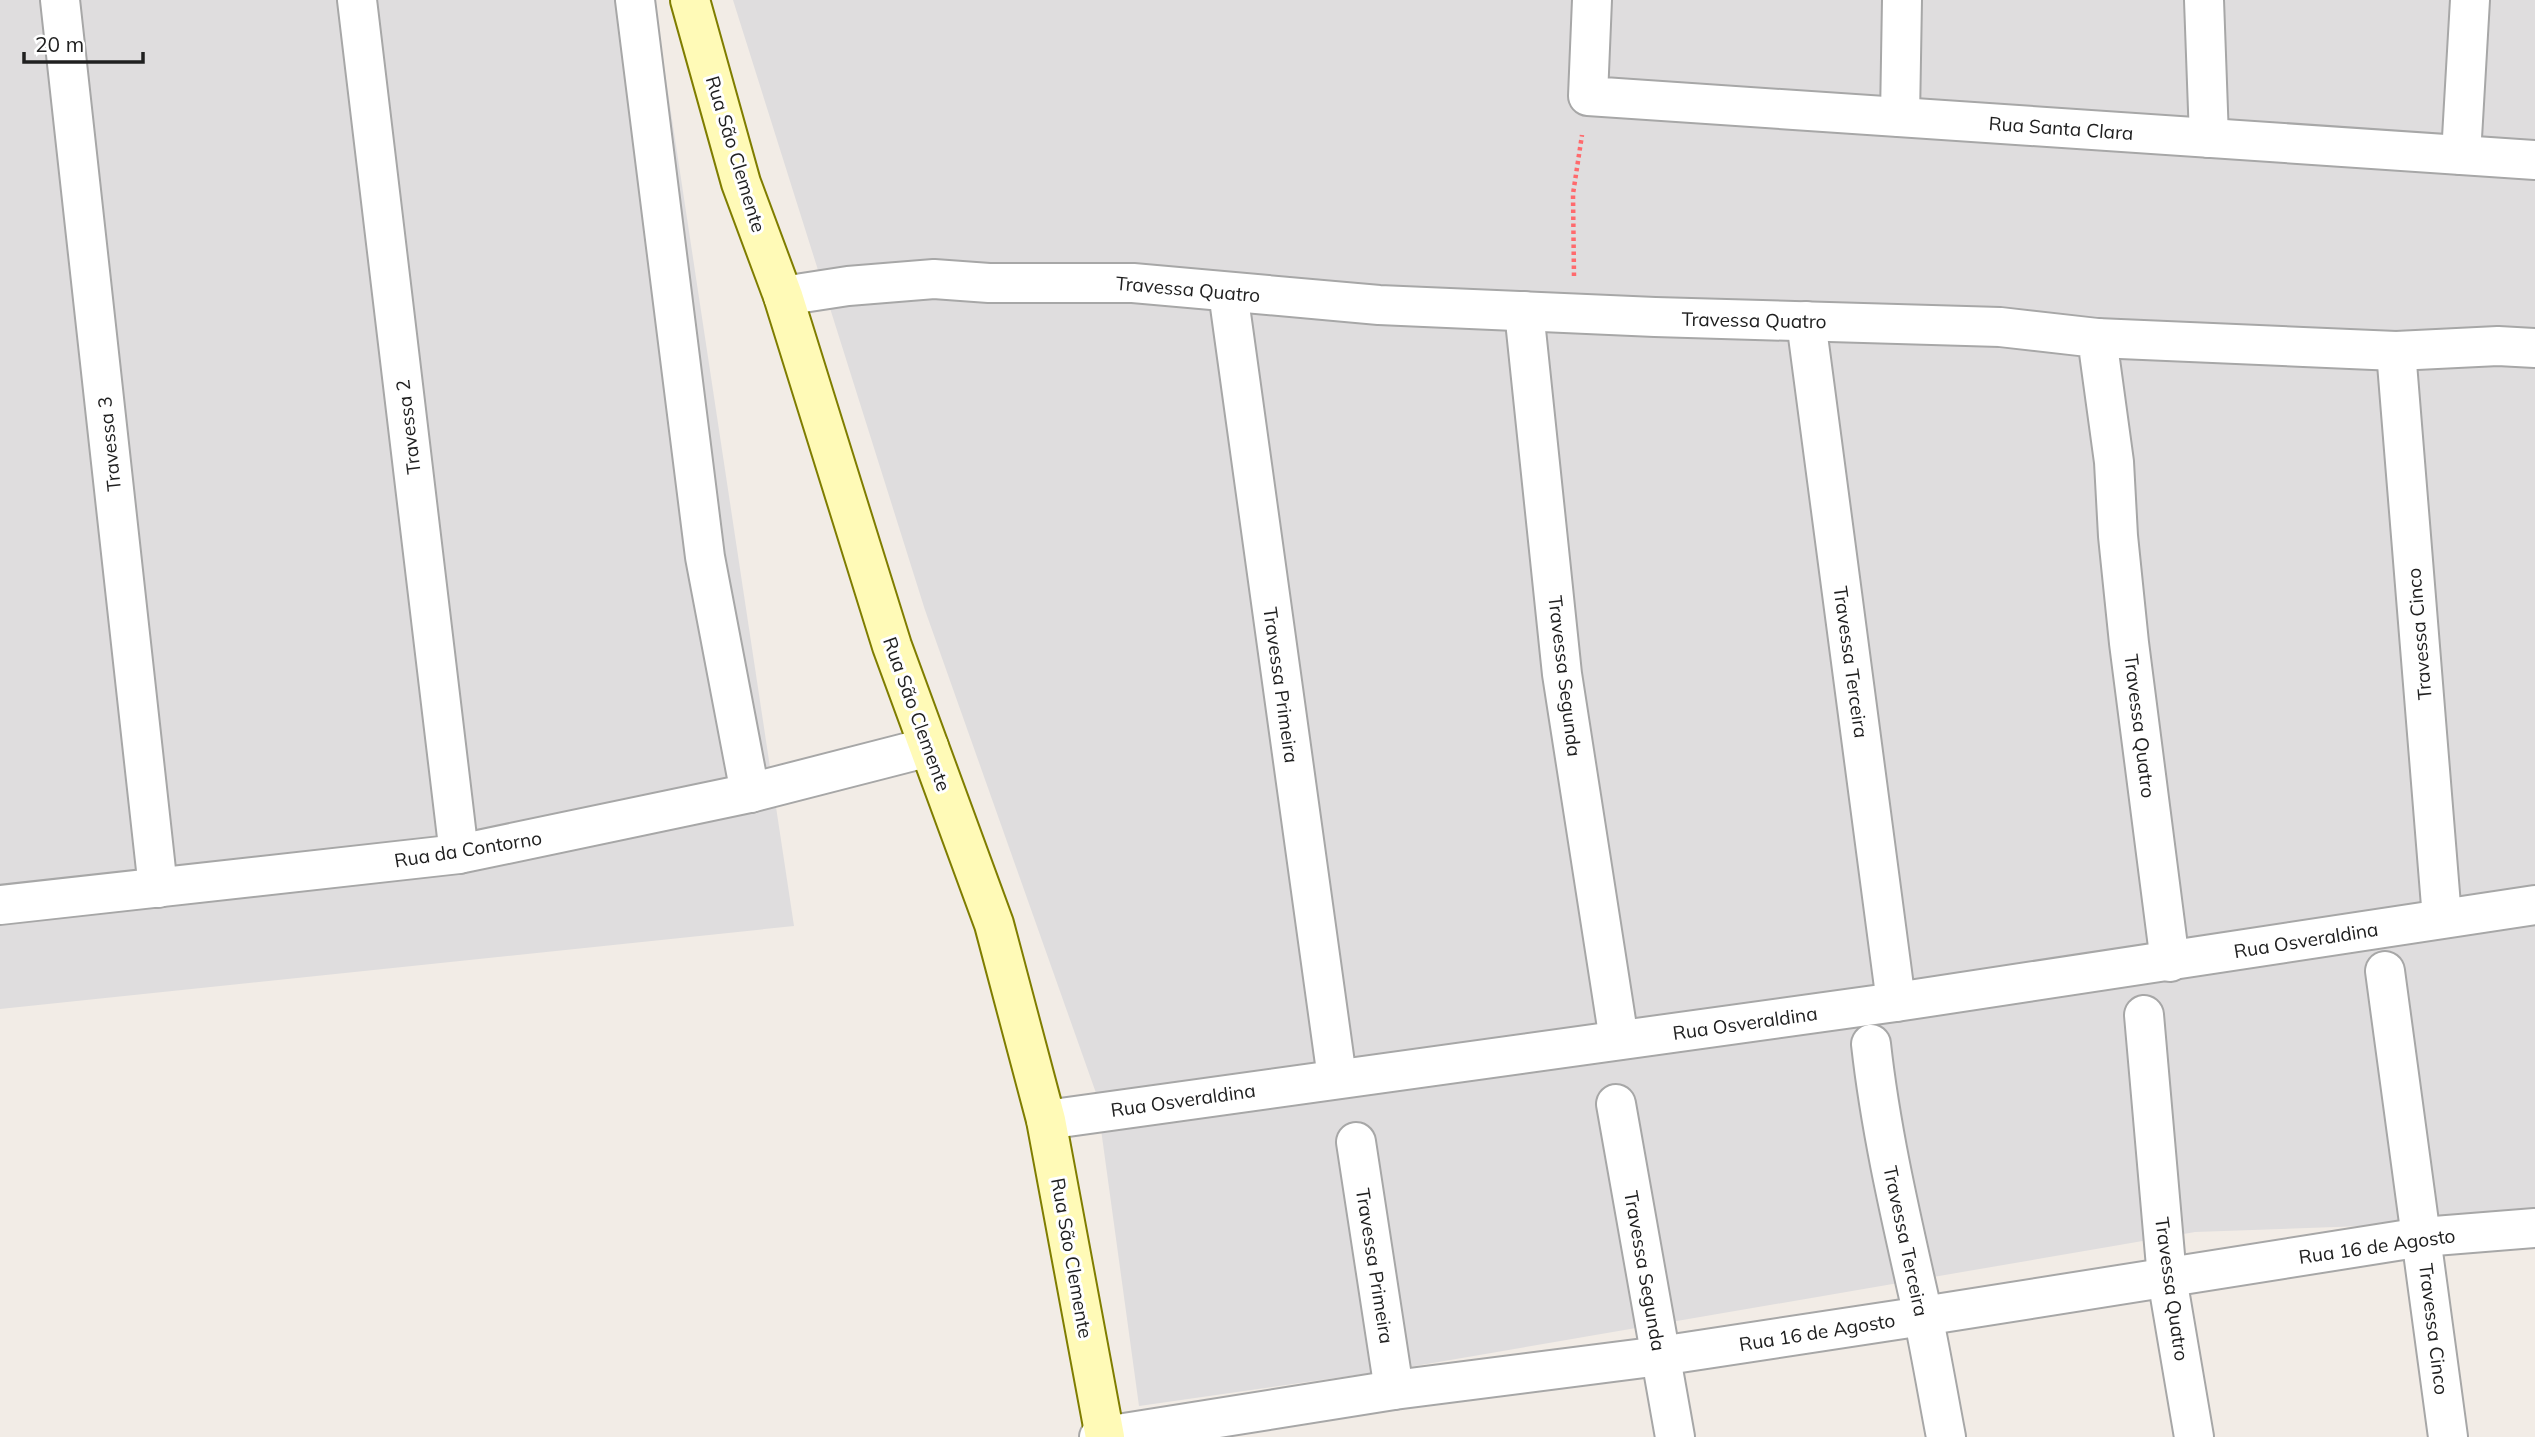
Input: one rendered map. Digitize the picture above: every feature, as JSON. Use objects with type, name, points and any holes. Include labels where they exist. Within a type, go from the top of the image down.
[{"type":"main road","name":"Rua São Clemente","points":[[690,0],[741,183],[783,296],[892,646],[994,924],[1046,1120],[1103,1436]]},
{"type":"street","name":"Travessa 3","points":[[60,0],[158,888]]},
{"type":"street","name":"Travessa 2","points":[[357,0],[459,854]]},
{"type":"street","points":[[635,0],[705,557],[750,793]]},
{"type":"street","points":[[1588,96],[1592,0]]},
{"type":"street","points":[[1900,117],[1902,0]]},
{"type":"street","points":[[2204,0],[2209,138]]},
{"type":"street","points":[[2462,155],[2470,0]]},
{"type":"street","name":"Rua Santa Clara","points":[[1588,96],[2535,160]]},
{"type":"street","name":"Travessa Quatro","points":[[783,296],[848,286],[934,279],[989,283],[1133,283],[1378,305],[2000,327],[2097,338],[2114,462],[2118,536],[2129,643],[2170,962]]},
{"type":"street","name":"Travessa Primeira","points":[[1228,292],[1337,1078]]},
{"type":"street","name":"Travessa Segunda","points":[[1524,311],[1562,674],[1619,1040]]},
{"type":"street","name":"Travessa Terceira","points":[[1805,321],[1896,1002]]},
{"type":"street","points":[[2097,338],[2396,351],[2498,346],[2535,348]]},
{"type":"street","name":"Travessa Cinco","points":[[2396,351],[2442,918]]},
{"type":"street","name":"Rua da Contorno","points":[[0,905],[459,854],[750,793],[929,747]]},
{"type":"street","name":"Rua Osveraldina","points":[[1046,1120],[1896,1002],[2535,905]]},
{"type":"street","name":"Travessa Cinco","points":[[2385,971],[2448,1437]]},
{"type":"street","name":"Travessa Quatro","points":[[2144,1015],[2167,1279],[2194,1437]]},
{"type":"street","name":"Travessa Terceira","points":[[1871,1044],[1887,1152],[1946,1437]]},
{"type":"street","name":"Travessa Segunda","points":[[1616,1104],[1675,1437]]},
{"type":"street","name":"Travessa Primeira","points":[[1356,1142],[1394,1390]]},
{"type":"street","name":"Rua 16 de Agosto","points":[[1103,1436],[1394,1390],[1660,1356],[2167,1279],[2422,1237],[2535,1228]]},
{"type":"path","points":[[1574,314],[1573,194],[1588,96]]},
{"type":"shaded area","points":[[0,0],[654,0],[794,926],[0,1009]]},
{"type":"shaded area","points":[[733,0],[2535,0],[2535,1220],[2195,1232],[1392,1370],[1139,1406],[1096,1093],[925,610]]}]
